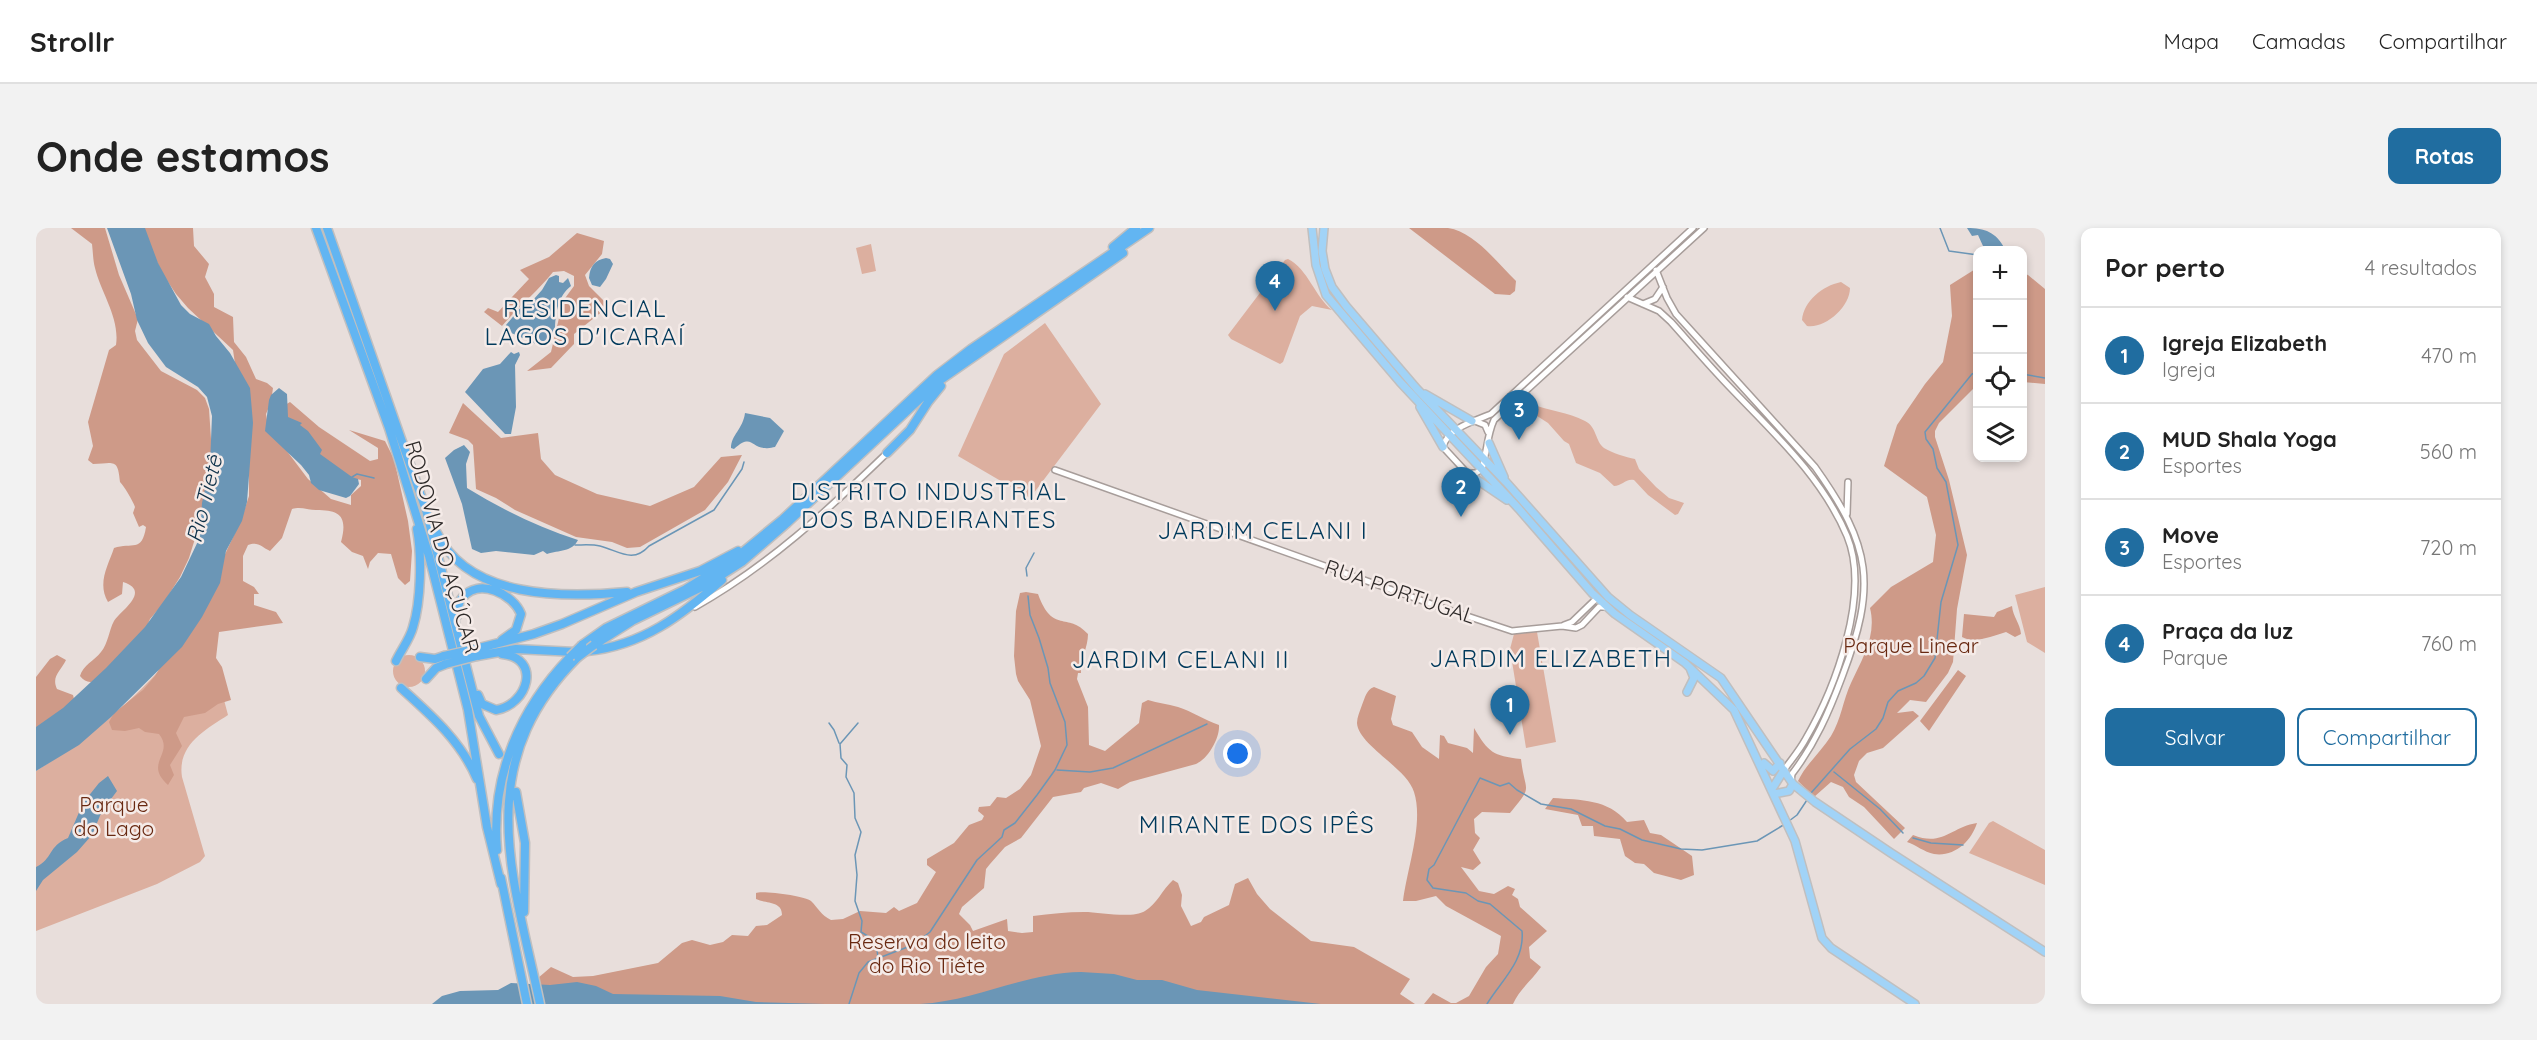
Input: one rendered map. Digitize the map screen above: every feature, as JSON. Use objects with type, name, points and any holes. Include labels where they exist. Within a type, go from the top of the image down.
[{"type":"highway","name":"RODOVIA DO AÇÚCAR","points":[[316,228],[389,428],[412,499],[451,638],[477,756],[487,826],[501,884]]},
{"type":"highway","name":"RODOVIA DO AÇÚCAR","points":[[327,228],[426,510],[456,619],[479,716],[499,754]]},
{"type":"highway","points":[[1071,282],[1136,228]]},
{"type":"highway","points":[[540,1004],[524,933],[507,837],[507,812],[514,764],[521,743],[545,695],[582,645],[627,617],[708,576],[734,560],[767,533],[937,375],[971,349],[1149,228]]},
{"type":"highway","points":[[476,653],[516,649],[568,653],[615,646],[653,632],[685,612],[787,524],[906,411],[965,362],[1157,228]]},
{"type":"highway","points":[[887,453],[910,430],[933,394],[965,362]]},
{"type":"highway","points":[[396,661],[413,628],[416,613],[419,547],[412,499]]},
{"type":"highway","points":[[426,510],[438,536],[453,557],[463,566],[490,580],[522,589],[561,594],[600,595],[636,592]]},
{"type":"highway","points":[[420,657],[445,660],[476,653],[496,644],[562,624],[636,592],[700,571],[767,533]]},
{"type":"highway","points":[[527,1004],[501,884],[496,826],[500,784],[506,761],[526,714],[539,692],[574,657],[632,621],[706,585],[742,562]]},
{"type":"highway","points":[[456,619],[462,597],[475,590],[492,590],[511,598],[521,614],[520,623],[516,630],[496,644]]},
{"type":"highway","points":[[469,670],[482,704],[496,711],[511,706],[523,691],[526,682],[525,668],[516,657],[490,653]]},
{"type":"highway","points":[[426,679],[445,660]]},
{"type":"highway","points":[[401,688],[449,734],[470,762],[482,790]]},
{"type":"highway","points":[[516,792],[525,843],[524,933]]},
{"type":"main road","points":[[1312,228],[1316,265],[1326,295],[1416,399],[1485,460],[1628,618],[1689,666],[1734,710],[1790,829],[1820,930],[1827,944],[1915,1004]]},
{"type":"main road","points":[[1324,228],[1323,260],[1328,281]]},
{"type":"main road","points":[[1312,239],[1318,243],[1323,275],[1346,306],[1482,469],[1597,598],[1606,607],[1628,618]]},
{"type":"main road","points":[[1417,389],[1473,421]]},
{"type":"main road","points":[[1416,399],[1443,447]]},
{"type":"main road","points":[[1489,443],[1506,482]]},
{"type":"main road","points":[[1467,473],[1519,509]]},
{"type":"main road","points":[[1597,598],[1607,599],[1640,629],[1645,626],[1721,678],[1792,783]]},
{"type":"main road","points":[[1687,692],[1694,678],[1689,666]]},
{"type":"main road","points":[[1751,743],[1769,770],[1776,770],[1780,763]]},
{"type":"main road","points":[[1773,792],[1784,770]]},
{"type":"main road","points":[[1778,779],[1785,778],[1892,854],[2045,952]]},
{"type":"main road","points":[[1773,792],[1789,791],[1792,783]]},
{"type":"street","points":[[1473,421],[1485,425],[1489,443],[1482,469],[1476,473],[1467,473],[1443,447],[1445,438],[1473,421],[1491,414],[1693,228]]},
{"type":"street","points":[[1488,432],[1494,420],[1704,228]]},
{"type":"street","points":[[1654,262],[1676,315],[1815,467],[1836,495],[1847,515],[1858,546],[1864,582],[1864,604],[1860,628],[1820,732],[1792,774],[1792,783]]},
{"type":"street","points":[[1641,304],[1654,299],[1663,286]]},
{"type":"street","points":[[1621,292],[1659,311],[1671,322],[1809,472],[1835,510],[1848,537],[1855,583],[1854,603],[1841,655],[1810,732],[1784,770]]},
{"type":"street","points":[[685,612],[756,569],[844,494],[887,453]]},
{"type":"street","name":"RUA PORTUGAL","points":[[1055,470],[1512,631],[1562,626],[1576,628],[1582,625],[1599,607],[1606,607]]},
{"type":"street","points":[[1847,515],[1848,482]]},
{"type":"street","points":[[1850,548],[1858,546]]},
{"type":"street","points":[[1562,626],[1572,622],[1597,598]]},
{"type":"green space","points":[[71,228],[105,228],[119,275],[138,319],[135,331],[137,340],[161,371],[197,390],[205,398],[209,409],[212,454],[198,529],[180,577],[163,604],[150,619],[144,633],[96,681],[91,682],[85,681],[80,676],[81,672],[103,649],[114,621],[134,596],[135,590],[123,582],[122,594],[108,602],[105,595],[103,581],[114,548],[139,543],[146,527],[143,525],[139,527],[133,513],[135,507],[120,482],[116,465],[93,464],[88,460],[93,446],[88,422],[109,350],[116,345],[116,335],[113,315],[95,268],[92,244]]},
{"type":"green space","points":[[140,228],[193,228],[194,246],[209,264],[205,277],[214,294],[214,307],[233,317],[234,342],[246,357],[256,379],[273,388],[266,414],[268,426],[308,479],[331,499],[351,505],[351,495],[361,486],[361,480],[339,471],[319,455],[286,417],[285,405],[290,402],[319,427],[370,461],[378,459],[378,448],[349,430],[385,441],[394,459],[408,521],[412,551],[410,581],[405,585],[398,578],[391,554],[378,553],[370,562],[368,569],[363,556],[352,552],[341,542],[342,520],[336,513],[298,508],[292,509],[282,538],[270,551],[257,544],[248,545],[243,556],[243,581],[254,587],[259,594],[254,594],[254,605],[276,612],[283,623],[219,632],[216,658],[222,667],[231,700],[218,704],[205,713],[184,717],[176,733],[182,746],[170,765],[174,775],[168,785],[158,771],[164,747],[159,734],[145,732],[139,728],[125,731],[112,730],[109,722],[114,713],[143,690],[155,676],[219,567],[241,520],[249,496],[249,460],[233,350],[176,294],[164,276]]},
{"type":"green space","points":[[1409,228],[1448,228],[1467,235],[1485,249],[1516,281],[1515,291],[1510,295],[1495,294]]},
{"type":"green space","points":[[577,233],[604,241],[602,254],[585,275],[589,286],[609,306],[574,334],[574,344],[551,368],[527,371],[551,352],[563,301],[574,286],[574,276],[564,271],[553,272],[502,326],[484,312],[488,308],[498,312],[529,279],[520,270],[549,257]]},
{"type":"green space","points":[[871,244],[876,271],[862,274],[856,248]]},
{"type":"green space","points":[[1288,259],[1301,269],[1332,310],[1312,306],[1300,316],[1283,362],[1280,364],[1231,339],[1228,335]]},
{"type":"green space","name":"Parque Linear","points":[[1973,271],[1973,389],[1939,423],[1935,431],[1967,555],[1957,609],[1953,662],[1948,673],[1926,702],[1910,700],[1897,713],[1913,711],[1919,716],[1883,748],[1867,753],[1859,761],[1854,775],[1856,782],[1905,828],[1894,839],[1864,807],[1849,797],[1843,787],[1831,782],[1814,797],[1798,781],[1827,742],[1837,723],[1870,638],[1872,618],[1870,608],[1891,587],[1933,562],[1936,535],[1927,497],[1884,466],[1897,425],[1943,362],[1952,316],[1950,285]]},
{"type":"green space","points":[[2027,275],[2045,289],[2045,384],[2027,382]]},
{"type":"green space","points":[[1841,282],[1850,288],[1846,302],[1841,309],[1821,324],[1807,326],[1802,320],[1810,301],[1827,287]]},
{"type":"green space","points":[[1045,323],[1101,404],[1030,498],[958,456],[1004,354]]},
{"type":"green space","points":[[463,403],[501,438],[538,433],[541,459],[555,475],[597,494],[650,506],[694,487],[721,457],[742,455],[728,482],[705,510],[640,547],[627,548],[612,542],[576,537],[515,510],[476,489],[473,445],[468,440],[449,433]]},
{"type":"green space","points":[[1531,404],[1585,421],[1594,430],[1604,448],[1635,459],[1639,469],[1656,487],[1669,498],[1684,503],[1678,514],[1675,515],[1648,495],[1634,480],[1614,486],[1600,473],[1576,463],[1569,444],[1548,423],[1534,414]]},
{"type":"green space","points":[[2045,587],[2045,653],[2027,642],[2015,595]]},
{"type":"green space","name":"Reserva do leito do Rio Tiête","points":[[1020,593],[1038,594],[1044,607],[1055,619],[1080,627],[1088,634],[1081,673],[1078,673],[1077,679],[1088,707],[1089,745],[1105,751],[1139,723],[1142,703],[1148,700],[1188,711],[1219,725],[1219,730],[1209,753],[1196,764],[1130,782],[1118,789],[1101,783],[1084,788],[1081,792],[1053,797],[1021,838],[1005,847],[990,864],[986,869],[984,888],[962,907],[959,914],[973,931],[1007,919],[1008,931],[1033,932],[1033,916],[1084,912],[1132,915],[1145,911],[1153,905],[1173,880],[1178,883],[1182,895],[1181,906],[1191,926],[1229,905],[1235,884],[1248,878],[1257,894],[1270,909],[1311,941],[1354,947],[1410,979],[1400,994],[1415,1004],[659,1004],[541,988],[538,978],[551,967],[573,977],[593,976],[658,963],[682,943],[692,940],[710,945],[723,942],[732,935],[748,936],[756,926],[767,925],[782,915],[777,905],[756,899],[756,893],[760,892],[793,895],[807,899],[831,920],[843,919],[860,911],[886,913],[894,907],[899,911],[917,903],[936,872],[927,865],[927,859],[954,843],[969,825],[982,820],[984,816],[978,811],[979,807],[990,806],[997,797],[1006,798],[1020,789],[1031,775],[1041,746],[1030,700],[1018,681],[1014,656],[1016,611]]},
{"type":"green space","points":[[2012,606],[2021,634],[2015,637],[2006,632],[1978,640],[1962,637],[1964,614],[1994,617],[1997,612]]},
{"type":"green space","name":"Parque do Lago","points":[[202,617],[228,715],[194,740],[188,747],[182,766],[182,777],[205,856],[200,862],[157,884],[36,931],[36,771],[83,739],[127,703],[167,662]]},
{"type":"green space","points":[[1537,632],[1556,742],[1526,748],[1510,649],[1514,634]]},
{"type":"green space","points":[[57,655],[66,660],[56,677],[55,684],[57,689],[73,695],[75,703],[36,735],[36,677],[50,659]]},
{"type":"green space","points":[[409,655],[420,660],[425,671],[420,682],[409,687],[398,682],[393,671],[398,660]]},
{"type":"green space","points":[[1958,670],[1966,676],[1929,731],[1920,721]]},
{"type":"green space","points":[[1374,687],[1396,696],[1391,719],[1393,725],[1412,732],[1422,747],[1439,759],[1440,735],[1444,736],[1448,743],[1467,748],[1473,753],[1474,728],[1483,743],[1492,751],[1521,759],[1525,792],[1510,813],[1482,812],[1474,819],[1475,833],[1480,838],[1473,850],[1481,863],[1473,870],[1461,867],[1479,891],[1494,894],[1508,886],[1515,889],[1512,895],[1518,899],[1520,907],[1547,931],[1529,947],[1530,958],[1541,967],[1513,1004],[1424,1004],[1433,993],[1451,1003],[1456,1003],[1469,996],[1486,967],[1498,954],[1501,936],[1446,906],[1436,896],[1416,901],[1403,901],[1416,831],[1417,804],[1410,783],[1365,740],[1359,731],[1357,723],[1359,714],[1366,694]]},
{"type":"green space","points":[[1553,798],[1584,800],[1603,805],[1620,814],[1627,822],[1644,820],[1650,833],[1661,835],[1692,856],[1694,875],[1681,880],[1654,873],[1644,864],[1635,863],[1625,856],[1620,839],[1594,836],[1593,826],[1582,826],[1578,815],[1545,809]]},
{"type":"green space","points":[[1993,821],[2045,850],[2045,885],[1969,853],[1989,823]]},
{"type":"green space","points":[[1977,823],[1966,842],[1955,851],[1948,853],[1930,853],[1907,842],[1913,835],[1932,839],[1940,838]]},
{"type":"water","name":"Rio Tietê","points":[[107,228],[145,228],[158,263],[181,305],[190,314],[209,324],[230,353],[250,388],[253,423],[247,502],[242,521],[226,551],[220,583],[202,617],[182,647],[79,745],[36,771],[36,727],[63,708],[106,668],[145,627],[181,577],[200,537],[202,503],[210,464],[212,416],[207,397],[198,387],[166,367],[148,343],[137,320],[131,294]]},
{"type":"water","points":[[1967,228],[1989,232],[2003,246],[1983,246],[1978,235],[1972,236]]},
{"type":"water","points":[[610,259],[613,264],[606,279],[600,287],[592,285],[589,278],[592,267],[599,260]]},
{"type":"water","points":[[559,276],[559,282],[563,283],[568,278],[571,286],[560,299],[554,332],[547,346],[536,344],[507,331],[506,325],[522,306],[533,300],[549,278]]},
{"type":"water","points":[[511,352],[514,354],[519,352],[520,355],[515,365],[516,407],[511,434],[505,434],[465,392],[483,369],[500,364]]},
{"type":"water","points":[[279,388],[287,394],[288,417],[302,423],[300,425],[308,431],[322,450],[320,454],[358,479],[359,484],[350,496],[346,498],[319,490],[311,483],[309,475],[301,465],[265,431],[269,400]]},
{"type":"water","points":[[745,413],[770,418],[784,431],[775,447],[760,447],[751,442],[744,442],[734,449],[731,448]]},
{"type":"water","points":[[464,445],[470,452],[466,464],[467,488],[521,517],[578,540],[575,544],[565,550],[547,554],[543,551],[534,555],[496,551],[481,553],[472,549],[462,504],[445,458]]},
{"type":"water","points":[[108,776],[117,791],[102,811],[92,835],[77,852],[43,880],[36,891],[36,867],[57,845],[68,838],[83,803],[99,783]]},
{"type":"water","points":[[1081,972],[1114,974],[1137,980],[1162,980],[1197,990],[1321,1004],[920,1004],[960,998],[1040,977]]},
{"type":"water","points":[[577,982],[596,986],[613,994],[720,996],[756,1002],[825,1004],[432,1004],[442,996],[460,991],[498,990],[511,983],[550,985]]},
{"type":"waterway","points":[[1940,228],[1949,251],[1973,254]]},
{"type":"waterway","points":[[1811,793],[1850,749],[1876,729],[1883,718],[1888,702],[1898,691],[1916,683],[1924,676],[1935,658],[1941,602],[1958,545],[1946,482],[1937,468],[1933,449],[1926,439],[1925,432],[1973,374]]},
{"type":"waterway","points":[[2027,375],[2045,378]]},
{"type":"waterway","points":[[575,545],[597,545],[626,555],[637,554],[714,510],[742,469],[744,462]]},
{"type":"waterway","points":[[352,477],[357,474],[374,478]]},
{"type":"waterway","points":[[1027,576],[1026,568],[1034,553]]},
{"type":"waterway","points":[[849,1004],[859,973],[868,962],[913,945],[930,932],[977,860],[1002,837],[1004,830],[1015,823],[1037,795],[1055,770],[1067,745],[1065,722],[1050,683],[1048,668],[1030,615],[1028,596]]},
{"type":"waterway","points":[[829,723],[839,743]]},
{"type":"waterway","points":[[858,723],[840,744],[841,758],[847,765],[846,777],[854,793],[855,818],[861,832],[855,855],[857,875],[855,901],[862,921],[861,932],[876,941],[878,958]]},
{"type":"waterway","points":[[1057,770],[1090,772],[1113,768],[1207,724]]},
{"type":"waterway","points":[[1834,772],[1880,809],[1903,833]]},
{"type":"waterway","points":[[1487,1004],[1516,961],[1520,952],[1522,931],[1490,904],[1478,901],[1466,893],[1433,888],[1427,880],[1429,869],[1434,865],[1480,778],[1500,786],[1509,783],[1541,804],[1571,809],[1605,826],[1620,829],[1642,840],[1681,849],[1702,850],[1757,841],[1785,824]]},
{"type":"waterway","points":[[1789,821],[1797,815],[1807,800]]},
{"type":"waterway","points":[[1913,838],[1931,843],[1963,845]]},
{"type":"place","name":"Praça da luz","points":[[1275,311]]},
{"type":"place","name":"Move","points":[[1519,440]]},
{"type":"place","name":"MUD Shala Yoga","points":[[1461,517]]},
{"type":"place","name":"Igreja Elizabeth","points":[[1510,735]]},
{"type":"district","name":"RESIDENCIAL LAGOS D'ICARAÍ","points":[[585,323]]},
{"type":"district","name":"DISTRITO INDUSTRIAL DOS BANDEIRANTES","points":[[929,506]]},
{"type":"district","name":"JARDIM CELANI I","points":[[1263,531]]},
{"type":"district","name":"JARDIM ELIZABETH","points":[[1551,659]]},
{"type":"district","name":"JARDIM CELANI II","points":[[1181,660]]},
{"type":"district","name":"MIRANTE DOS IPÊS","points":[[1257,825]]}]
